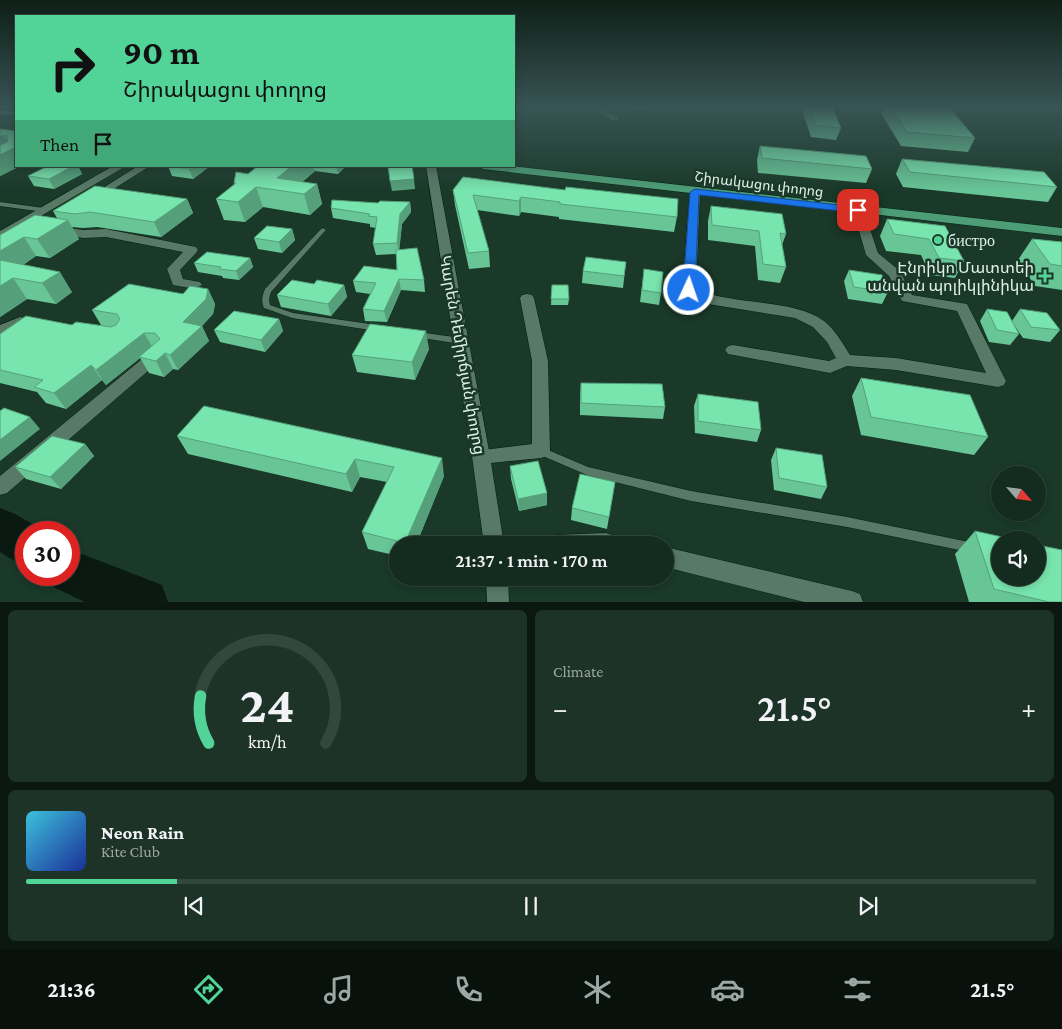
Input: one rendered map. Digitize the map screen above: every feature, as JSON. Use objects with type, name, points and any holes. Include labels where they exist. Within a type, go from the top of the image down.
[{"type":"main road","name":"Շիրակացու փողոց","points":[[491,167],[695,192],[1062,232]]},
{"type":"street","points":[[0,236],[119,167]]},
{"type":"street","points":[[61,200],[82,203],[143,167]]},
{"type":"street","name":"Կարեն Դեմիրճյան փողոց","points":[[431,167],[481,456],[493,536]]},
{"type":"street","points":[[695,192],[689,290],[708,300],[798,314],[818,324],[833,339],[845,360]]},
{"type":"street","points":[[733,350],[830,367],[845,360],[896,364],[998,380],[962,307],[907,298],[895,274],[872,254],[858,210]]},
{"type":"street","points":[[49,223],[83,234],[106,233],[192,250],[173,270],[178,282],[195,285]]},
{"type":"street","points":[[481,456],[541,451],[540,361],[527,298]]},
{"type":"street","points":[[0,331],[20,322],[47,325]]},
{"type":"street","points":[[0,487],[158,354]]},
{"type":"street","points":[[674,559],[852,602]]},
{"type":"street","points":[[497,586],[498,602]]},
{"type":"lane","points":[[0,204],[44,210]]},
{"type":"lane","points":[[323,230],[268,290],[265,299],[267,306],[292,315],[386,330]]},
{"type":"lane","points":[[405,332],[461,341]]},
{"type":"lane","points":[[541,451],[588,470],[691,496],[847,522],[981,550]]},
{"type":"building","points":[[4,135],[15,135],[15,148],[0,155],[0,145],[7,142],[8,136]]},
{"type":"building","points":[[942,135],[973,135],[975,138]]},
{"type":"building","points":[[760,146],[866,156],[872,169],[762,158]]},
{"type":"building","points":[[902,159],[1044,172],[1057,187],[910,172]]},
{"type":"building","points":[[46,167],[71,167],[49,179],[28,176]]},
{"type":"building","points":[[174,167],[192,167],[189,169]]},
{"type":"building","points":[[257,167],[291,167],[277,178],[317,184],[304,194],[256,187],[238,202],[216,199],[236,183],[234,183],[236,172],[248,174]]},
{"type":"building","points":[[388,167],[412,167],[414,179],[390,181]]},
{"type":"building","points":[[463,177],[565,190],[566,187],[678,199],[677,217],[560,204],[560,202],[521,197],[519,201],[473,195],[489,251],[468,253],[453,190]]},
{"type":"building","points":[[95,186],[187,199],[154,222],[90,212],[75,214],[53,211]]},
{"type":"building","points":[[332,200],[378,203],[380,201],[410,202],[400,214],[397,243],[373,244],[377,217],[368,216],[370,214],[331,208]]},
{"type":"building","points":[[711,206],[782,214],[786,234],[780,233],[786,267],[763,264],[759,231],[712,225]]},
{"type":"building","points":[[35,215],[68,220],[37,239],[24,237],[0,251],[0,235]]},
{"type":"building","points":[[887,219],[945,226],[964,261],[939,258],[929,239],[894,234]]},
{"type":"building","points":[[267,226],[292,229],[279,242],[254,238]]},
{"type":"building","points":[[1032,239],[1062,242],[1062,266],[1050,264]]},
{"type":"building","points":[[417,248],[424,280],[399,279],[384,311],[363,309],[376,283],[353,281],[364,266],[397,270],[396,250]]},
{"type":"building","points":[[207,252],[250,258],[236,271],[194,263]]},
{"type":"building","points":[[586,257],[626,262],[624,276],[583,271]]},
{"type":"building","points":[[0,260],[60,272],[42,283],[13,278],[0,286]]},
{"type":"building","points":[[644,269],[663,272],[661,293],[642,290]]},
{"type":"building","points":[[849,270],[882,275],[888,292],[854,287]]},
{"type":"building","points":[[292,280],[314,284],[317,280],[344,285],[328,304],[277,295]]},
{"type":"building","points":[[129,284],[183,294],[190,286],[208,289],[206,299],[183,322],[202,326],[170,355],[165,353],[156,361],[139,357],[160,339],[155,333],[144,333],[96,370],[91,365],[54,393],[34,387],[43,380],[0,370],[0,334],[26,316],[72,325],[76,322],[111,327],[116,325],[120,319],[117,314],[92,310]]},
{"type":"building","points":[[552,285],[568,285],[569,299],[551,299]]},
{"type":"building","points":[[987,309],[1007,312],[1019,334],[997,330]]},
{"type":"building","points":[[1020,309],[1047,313],[1060,330],[1031,327]]},
{"type":"building","points":[[234,311],[279,319],[261,340],[214,330]]},
{"type":"building","points":[[370,324],[426,331],[412,362],[352,355]]},
{"type":"building","points":[[861,378],[970,395],[988,437],[871,417]]},
{"type":"building","points":[[581,383],[662,384],[665,407],[581,403]]},
{"type":"building","points":[[698,394],[758,402],[761,430],[698,421]]},
{"type":"building","points":[[204,406],[442,458],[408,536],[389,536],[389,539],[362,532],[394,467],[355,459],[346,474],[177,436]]},
{"type":"building","points":[[4,408],[30,417],[0,440],[0,411]]},
{"type":"building","points":[[52,436],[85,444],[50,477],[15,467]]},
{"type":"building","points":[[776,448],[822,455],[827,487],[779,478]]},
{"type":"building","points":[[538,461],[547,493],[518,499],[510,466]]},
{"type":"building","points":[[580,474],[615,482],[609,517],[572,508]]},
{"type":"building","points":[[975,531],[991,535],[991,580]]},
{"type":"building","points":[[1046,547],[1062,550],[1062,602],[1049,602],[994,589],[993,586],[1046,586]]},
{"type":"waterway","points":[[0,528],[15,537]]},
{"type":"waterway","points":[[80,577],[145,602]]},
{"type":"place","name":"бистро","points":[[938,240]]},
{"type":"place","name":"Էնրիկո Մատտեի անվան պոլիկլինիկա","points":[[1045,276]]},
{"type":"route","points":[[689,290],[695,192],[858,210]]}]
